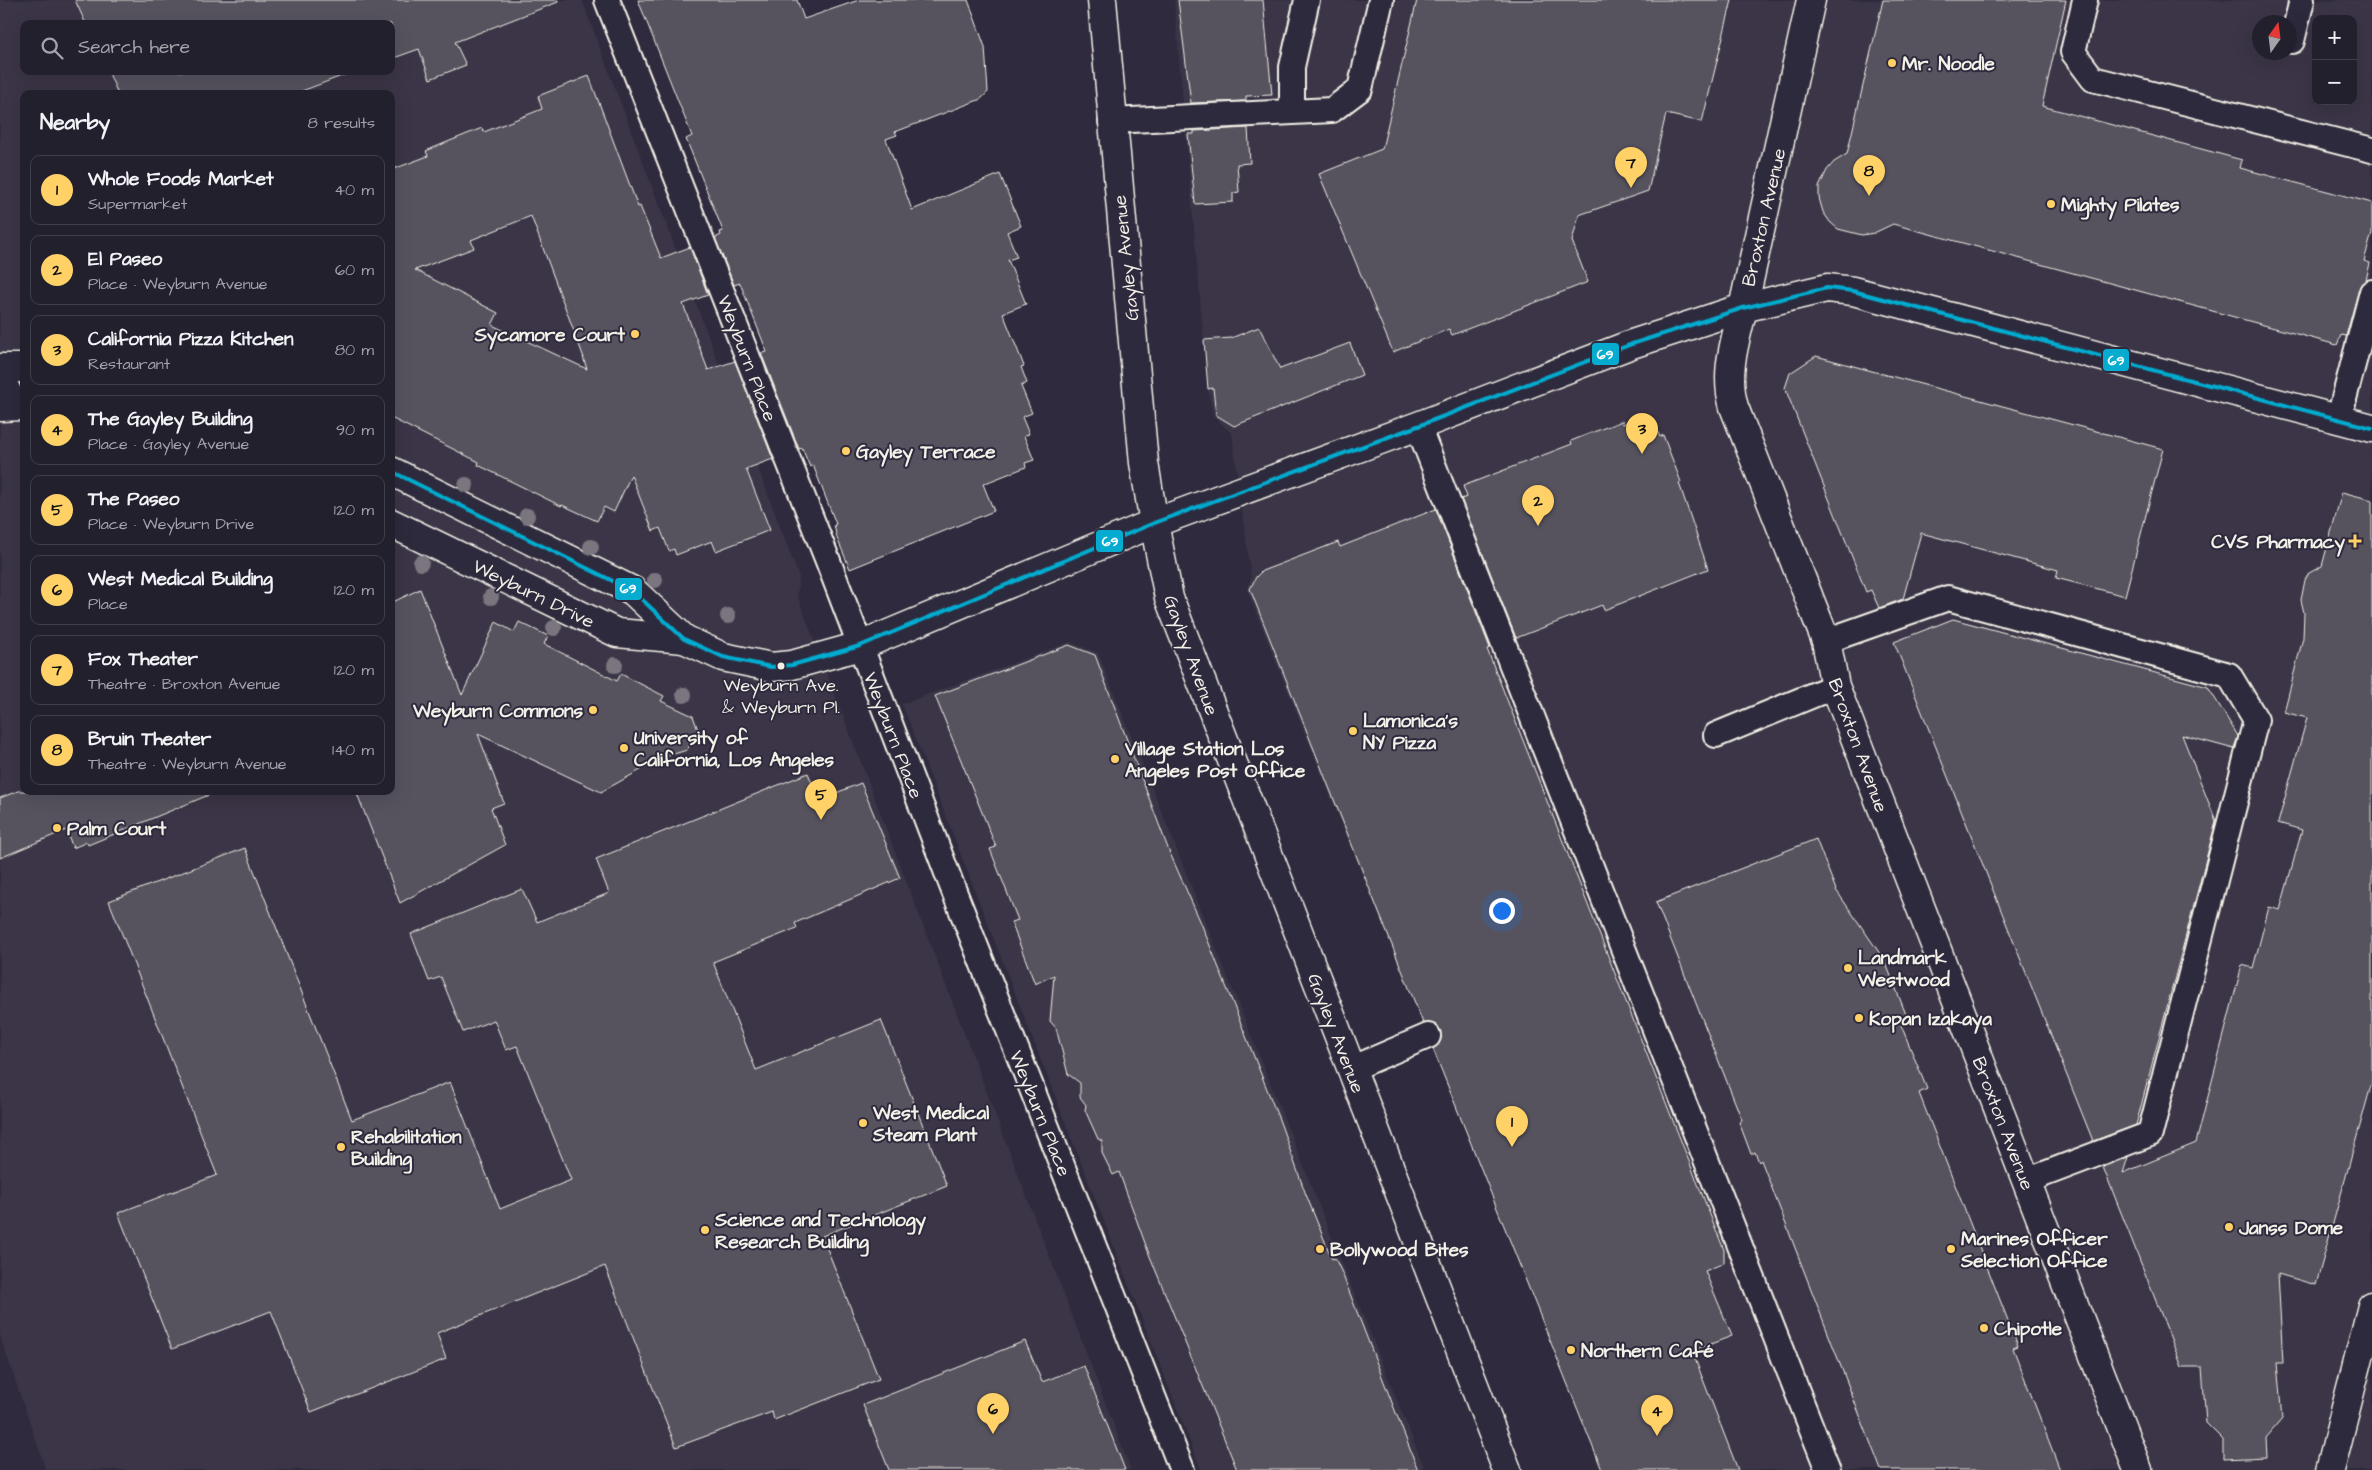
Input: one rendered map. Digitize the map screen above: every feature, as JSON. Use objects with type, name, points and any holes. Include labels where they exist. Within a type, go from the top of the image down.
[{"type":"street","name":"Gayley Avenue","points":[[1102,0],[1144,463],[1169,598],[1507,1470]]},
{"type":"street","name":"Broxton Avenue","points":[[1811,0],[1729,368],[1729,390],[1826,641],[1835,686],[2138,1470]]},
{"type":"street","name":"Weyburn Drive","points":[[395,473],[633,591],[684,639],[723,657],[772,667],[792,665],[860,646],[1154,523],[1418,426],[1632,344],[1742,308],[1827,288],[1853,291],[2372,428]]},
{"type":"street","points":[[0,368],[20,368]]},
{"type":"street","name":"Weyburn Drive","points":[[395,525],[617,633],[684,639]]},
{"type":"street","points":[[2330,1470],[2372,1306]]},
{"type":"lane","name":"Weyburn Place","points":[[607,0],[860,646],[948,877],[1182,1470]]},
{"type":"lane","points":[[1292,111],[1292,67],[1307,0]]},
{"type":"lane","points":[[1112,121],[1332,110],[1360,89],[1381,0]]},
{"type":"lane","points":[[2084,0],[2072,52],[2093,79],[2372,150]]},
{"type":"lane","points":[[2297,20],[2302,0]]},
{"type":"lane","points":[[2339,418],[2372,292]]},
{"type":"lane","points":[[0,373],[13,407]]},
{"type":"lane","points":[[1418,426],[1828,1470]]},
{"type":"lane","points":[[1826,641],[1948,598],[2229,675],[2256,720],[2150,1134],[2026,1181]]},
{"type":"lane","points":[[1716,735],[1835,686]]},
{"type":"lane","points":[[1351,1068],[1428,1036]]},
{"type":"shaded area","name":"University of California, Los Angeles","points":[[0,0],[582,0],[799,577],[797,595],[1131,1470],[46,1470],[0,1336]]},
{"type":"shaded area","points":[[1174,0],[2372,0],[2372,1470],[1603,1470],[1247,590],[1251,577],[1232,434],[1213,415],[1208,389]]},
{"type":"shaded area","points":[[1070,642],[1098,653],[1425,1470],[1201,1470],[902,704]]},
{"type":"building","points":[[75,0],[558,0],[558,2],[455,42],[466,65],[430,79],[419,49],[395,58],[395,20],[84,20]]},
{"type":"building","points":[[638,0],[797,0],[804,19],[859,0],[968,0],[985,47],[988,92],[981,99],[895,132],[897,135],[886,139],[912,210],[1000,174],[1021,226],[1007,232],[1017,257],[1008,260],[1026,304],[1003,313],[1024,366],[1021,367],[1027,383],[1021,386],[1032,413],[1022,417],[1029,434],[1024,436],[1034,460],[1025,463],[1026,467],[983,484],[994,511],[850,569],[837,538],[834,525],[836,524],[813,465],[810,467],[802,448],[799,449],[761,353],[767,352],[740,283],[734,285],[715,238],[721,235],[720,232],[723,231],[686,139],[692,136]]},
{"type":"building","points":[[1178,0],[1263,0],[1272,95],[1246,96],[1246,101],[1191,103]]},
{"type":"building","points":[[1417,0],[1732,0],[1702,122],[1666,114],[1648,191],[1579,215],[1572,241],[1588,282],[1452,335],[1449,329],[1393,352],[1319,174],[1382,149]]},
{"type":"building","points":[[1883,0],[2066,0],[2042,106],[2242,160],[2240,168],[2372,203],[2372,233],[2364,261],[2370,263],[2366,280],[2359,289],[2346,336],[2341,335],[2337,345],[1893,224],[1874,233],[1862,235],[1838,229],[1823,212],[1819,198],[1819,187],[1827,170],[1834,162],[1847,154]]},
{"type":"building","points":[[110,75],[344,75],[305,90],[116,90]]},
{"type":"building","name":"Sycamore Court","points":[[589,76],[638,207],[640,206],[661,258],[690,247],[708,295],[683,304],[708,370],[735,361],[773,459],[746,469],[770,530],[716,551],[712,541],[676,555],[674,549],[669,551],[660,528],[653,531],[631,475],[614,512],[604,507],[597,521],[561,506],[478,465],[479,462],[395,420],[395,168],[428,156],[426,151],[482,128],[484,132],[542,109],[538,96]],"holes":[[[531,216],[587,369],[492,325],[498,313],[415,270],[474,248],[471,240]]]},
{"type":"building","points":[[1248,128],[1250,163],[1237,164],[1239,192],[1233,193],[1233,202],[1195,204],[1188,134],[1194,134],[1194,131]]},
{"type":"building","points":[[1259,327],[1280,369],[1350,343],[1362,375],[1234,426],[1216,415],[1213,388],[1208,389],[1204,340],[1231,338]]},
{"type":"building","points":[[1816,356],[2163,449],[2125,596],[2056,578],[2058,570],[1921,533],[1903,599],[1879,608],[1871,590],[1866,592],[1785,388],[1790,373]]},
{"type":"building","points":[[1634,419],[1638,430],[1654,424],[1660,437],[1663,435],[1681,482],[1679,483],[1708,569],[1604,610],[1602,605],[1516,638],[1461,499],[1467,497],[1463,486],[1572,444],[1571,441],[1591,433],[1622,421],[1623,424]]},
{"type":"building","points":[[2342,492],[2372,500],[2372,1082],[2316,1285],[2278,1274],[2283,1363],[2277,1363],[2282,1419],[2266,1438],[2267,1457],[2223,1459],[2223,1440],[2206,1423],[2202,1367],[2182,1367],[2103,1167],[2128,1157],[2123,1173],[2196,1143],[2242,965],[2253,968],[2269,907],[2280,910],[2302,830],[2278,823],[2307,718],[2284,712],[2303,638],[2304,613],[2301,600],[2305,580],[2309,573],[2322,566]]},
{"type":"building","points":[[1436,509],[1490,648],[1487,649],[1724,1250],[1724,1263],[1705,1271],[1732,1336],[1692,1351],[1738,1470],[1602,1470],[1433,1049],[1439,1044],[1441,1031],[1436,1025],[1423,1023],[1250,589],[1256,577],[1262,571],[1338,542],[1340,547]]},
{"type":"building","points":[[420,589],[462,695],[496,622],[514,632],[519,622],[548,636],[544,644],[617,681],[621,674],[664,696],[661,701],[693,716],[698,730],[687,750],[664,757],[601,792],[478,734],[504,803],[491,808],[505,845],[400,903],[358,795],[395,795],[395,601]]},
{"type":"building","points":[[1953,619],[2208,687],[2238,736],[2234,749],[2182,735],[2216,821],[2136,1125],[2093,1141],[1894,642]]},
{"type":"building","points":[[1069,645],[1095,655],[1169,851],[1201,923],[1332,1259],[1335,1258],[1342,1273],[1418,1470],[1237,1470],[1149,1254],[1119,1172],[1113,1175],[1102,1153],[1102,1141],[1098,1139],[1085,1110],[1086,1105],[1080,1097],[1080,1083],[1068,1074],[1056,1028],[1050,1021],[1054,975],[1035,984],[1011,922],[1018,920],[990,849],[996,847],[935,696]]},
{"type":"building","points":[[808,773],[816,793],[818,793],[821,799],[861,783],[900,878],[795,923],[797,928],[713,962],[756,1070],[881,1020],[947,1186],[822,1236],[879,1379],[774,1420],[772,1412],[676,1447],[605,1266],[437,1333],[446,1359],[311,1412],[271,1311],[172,1349],[118,1213],[217,1175],[109,901],[245,848],[352,1120],[450,1082],[500,1209],[571,1180],[517,1046],[506,1050],[494,1020],[463,1032],[441,977],[429,981],[411,934],[522,889],[537,922],[609,893],[596,859]]},
{"type":"building","name":"Palm Court","points":[[18,791],[20,791],[20,795],[209,795],[88,845],[87,842],[73,848],[66,830],[0,858],[0,798]]},
{"type":"building","points":[[1816,839],[1836,890],[1885,961],[1909,1022],[1901,1025],[1927,1089],[1919,1093],[2018,1346],[2013,1348],[2060,1470],[1881,1470],[1761,1160],[1759,1162],[1755,1152],[1751,1154],[1739,1122],[1742,1120],[1656,902]]},
{"type":"building","points":[[1025,1341],[1042,1382],[1084,1366],[1125,1470],[889,1470],[863,1405]]},
{"type":"transit line","name":"69","points":[[395,473],[633,591],[684,639],[723,657],[771,667],[792,665],[860,646],[1154,523],[1418,426],[1632,344],[1743,308],[1827,288],[1853,291],[2372,428]]},
{"type":"place","name":"Mr. Noodle","points":[[1892,63]]},
{"type":"place","name":"Fox Theater","points":[[1631,188]]},
{"type":"place","name":"Bruin Theater","points":[[1869,196]]},
{"type":"place","name":"Mighty Pilates","points":[[2051,204]]},
{"type":"place","name":"Sycamore Court","points":[[635,334]]},
{"type":"place","name":"Gayley Terrace","points":[[846,451]]},
{"type":"place","name":"California Pizza Kitchen","points":[[1642,454]]},
{"type":"place","name":"El Paseo","points":[[1538,526]]},
{"type":"place","name":"CVS Pharmacy","points":[[2355,541]]},
{"type":"place","name":"Weyburn Ave. & Weyburn Pl.","points":[[781,666]]},
{"type":"place","name":"Weyburn Commons","points":[[593,710]]},
{"type":"place","name":"Lamonica's NY Pizza","points":[[1353,731]]},
{"type":"place","name":"University of California, Los Angeles","points":[[624,748]]},
{"type":"place","name":"Village Station Los Angeles Post Office","points":[[1115,759]]},
{"type":"place","name":"The Paseo","points":[[821,820]]},
{"type":"place","name":"Palm Court","points":[[57,828]]},
{"type":"place","name":"Landmark Westwood","points":[[1848,968]]},
{"type":"place","name":"Kopan Izakaya","points":[[1859,1018]]},
{"type":"place","name":"West Medical Steam Plant","points":[[863,1123]]},
{"type":"place","name":"Rehabilitation Building","points":[[341,1147]]},
{"type":"place","name":"Whole Foods Market","points":[[1512,1147]]},
{"type":"place","name":"Janss Dome","points":[[2229,1227]]},
{"type":"place","name":"Science and Technology Research Building","points":[[705,1230]]},
{"type":"place","name":"Bollywood Bites","points":[[1320,1249]]},
{"type":"place","name":"Marines Officer Selection Office","points":[[1951,1249]]},
{"type":"place","name":"Chipotle","points":[[1984,1328]]},
{"type":"place","name":"Northern Café","points":[[1571,1350]]},
{"type":"place","name":"West Medical Building","points":[[993,1434]]},
{"type":"place","name":"The Gayley Building","points":[[1657,1436]]}]
